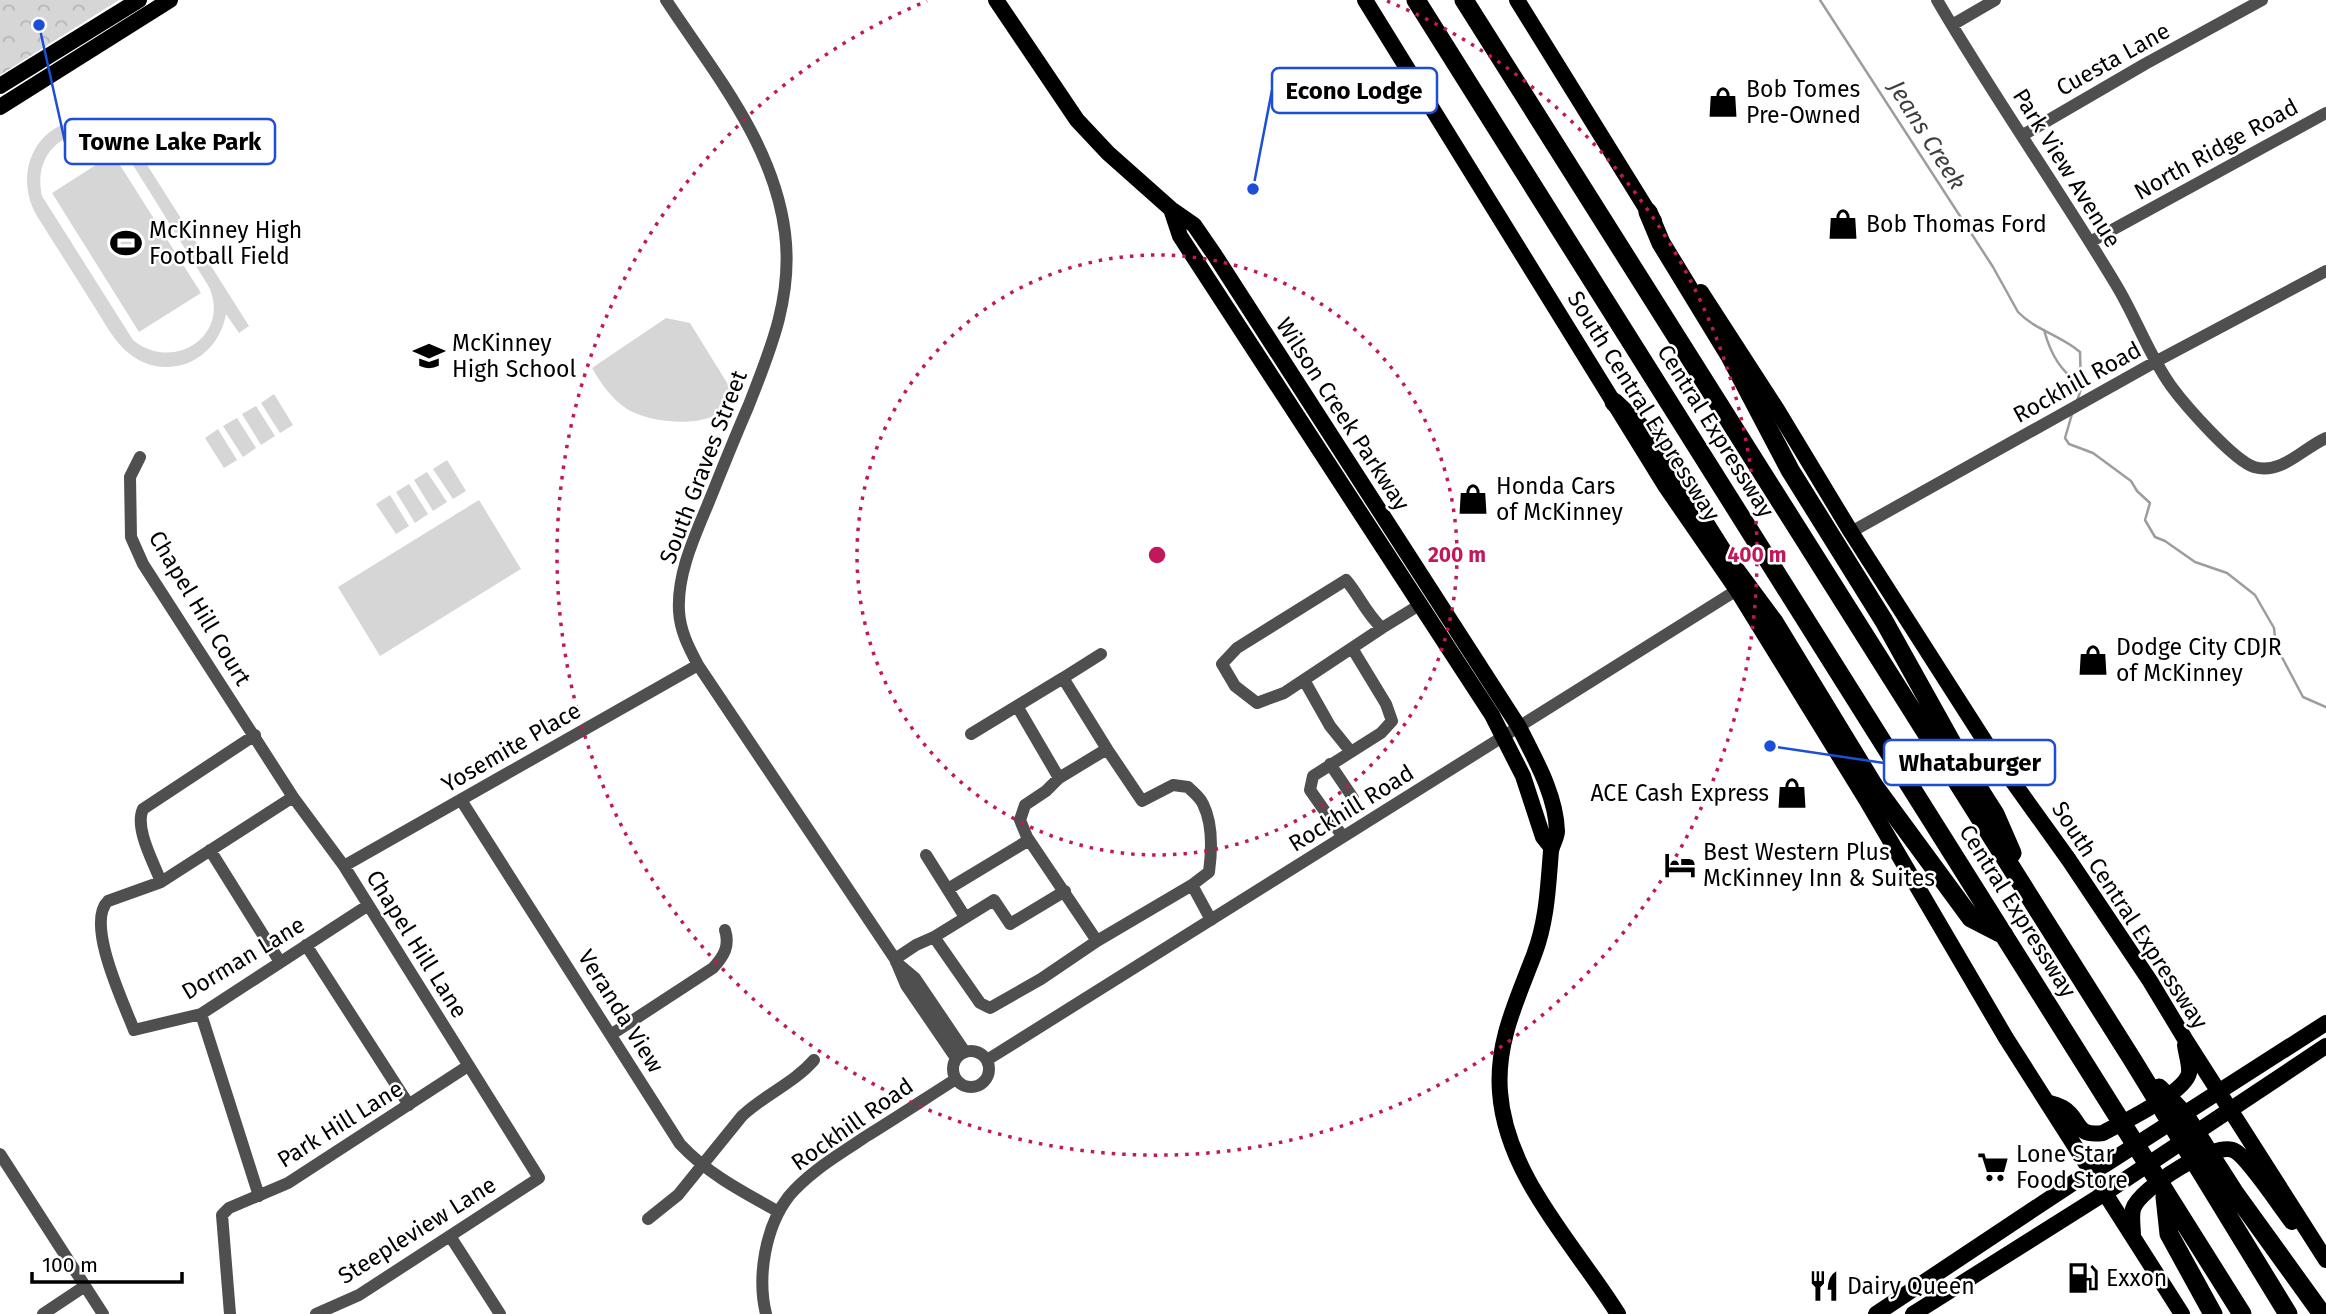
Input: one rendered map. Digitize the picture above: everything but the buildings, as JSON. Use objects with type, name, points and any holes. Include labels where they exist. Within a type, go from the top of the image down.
[{"type":"highway","name":"Central Expressway","points":[[1416,0],[2164,1189],[2177,1228]]},
{"type":"highway","name":"Central Expressway","points":[[1464,0],[2132,1059],[2184,1114],[2226,1196]]},
{"type":"highway","points":[[1648,212],[1661,243],[1730,356],[1790,470],[1884,621],[1994,814],[2042,918]]},
{"type":"highway","points":[[1614,402],[1649,435],[1728,560],[1774,622],[1874,786],[1971,918],[2004,935]]},
{"type":"highway","points":[[2226,1196],[2288,1314]]},
{"type":"highway","points":[[2226,1196],[2322,1314]]},
{"type":"highway","points":[[2177,1228],[2213,1314]]},
{"type":"highway","points":[[2177,1228],[2242,1314]]},
{"type":"main road","points":[[0,86],[139,0]]},
{"type":"main road","points":[[0,107],[170,0]]},
{"type":"main road","name":"Wilson Creek Parkway","points":[[996,0],[1077,120],[1108,153],[1171,209],[1194,225],[1511,732],[1543,837],[1551,847],[1545,923],[1505,1034],[1500,1093],[1508,1131],[1526,1181],[1618,1314]]},
{"type":"main road","name":"South Central Expressway","points":[[1365,0],[1666,487],[1737,590],[1867,801],[2006,1038],[2182,1314]]},
{"type":"main road","name":"South Central Expressway","points":[[1517,0],[1648,212],[1756,377],[1993,754],[2070,860],[2150,981],[2326,1260]]},
{"type":"main road","name":"Wilson Creek Parkway","points":[[1171,209],[1180,236],[1420,604],[1511,732]]},
{"type":"main road","points":[[1885,1312],[2092,1172],[2326,1023]]},
{"type":"main road","points":[[2047,1102],[2065,1108],[2083,1132],[2093,1135],[2103,1133],[2172,1093],[2184,1083],[2189,1074],[2185,1039]]},
{"type":"main road","points":[[1913,1314],[2105,1193],[2326,1046]]},
{"type":"main road","points":[[2133,1236],[2133,1209],[2145,1191],[2203,1154],[2222,1148],[2234,1150],[2326,1266]]},
{"type":"street","name":"South Graves Street","points":[[666,0],[760,148],[778,197],[787,254],[783,309],[772,348],[684,568],[678,610],[681,630],[698,665],[895,961],[915,978],[961,1055]]},
{"type":"street","name":"Park View Avenue","points":[[1937,0],[2124,298],[2155,362],[2189,408],[2234,453],[2253,466],[2278,466],[2326,438]]},
{"type":"street","points":[[1951,25],[1995,0]]},
{"type":"street","name":"Cuesta Lane","points":[[2023,135],[2262,0]]},
{"type":"street","name":"North Ridge Road","points":[[2090,242],[2326,113]]},
{"type":"street","name":"Rockhill Road","points":[[1851,532],[2155,362],[2326,271]]},
{"type":"street","name":"Chapel Hill Court","points":[[140,457],[130,477],[131,537],[143,564],[255,735]]},
{"type":"street","points":[[1382,628],[1373,620],[1346,580],[1237,648],[1222,664],[1235,686],[1256,703],[1284,693],[1420,604]]},
{"type":"street","name":"Rockhill Road","points":[[987,1060],[1737,590]]},
{"type":"street","points":[[1343,837],[1310,789],[1313,776],[1381,733],[1392,721],[1386,704],[1352,648]]},
{"type":"street","points":[[971,734],[1101,654]]},
{"type":"street","name":"Yosemite Place","points":[[344,866],[698,665]]},
{"type":"street","points":[[934,937],[979,1003],[990,1009],[1097,941],[1192,886],[1209,872],[1211,857],[1208,821],[1203,802],[1188,787],[1173,785],[1142,801],[1063,678]]},
{"type":"street","points":[[1304,680],[1330,726],[1351,752]]},
{"type":"street","points":[[1017,706],[1059,778]]},
{"type":"street","points":[[255,735],[143,809],[139,817],[140,827],[161,882],[293,797]]},
{"type":"street","name":"Chapel Hill Lane","points":[[255,735],[293,797],[344,866],[539,1178]]},
{"type":"street","points":[[1097,941],[1029,840],[1020,820],[1025,805],[1059,778],[1107,749]]},
{"type":"street","points":[[1330,764],[1353,798]]},
{"type":"street","name":"Veranda View","points":[[461,800],[680,1144],[723,1181],[779,1212]]},
{"type":"street","points":[[948,889],[1029,840]]},
{"type":"street","points":[[210,850],[280,962]]},
{"type":"street","points":[[926,855],[965,917]]},
{"type":"street","name":"Dorman Lane","points":[[161,882],[108,901],[102,907],[100,918],[109,965],[134,1030],[201,1014],[367,906]]},
{"type":"street","points":[[1192,886],[1211,920]]},
{"type":"street","points":[[895,961],[916,945],[994,900],[1010,924],[1065,891]]},
{"type":"street","points":[[612,1034],[713,968],[727,946],[724,930]]},
{"type":"street","points":[[306,945],[409,1105]]},
{"type":"street","points":[[201,1014],[258,1196]]},
{"type":"street","points":[[975,1051],[987,1060],[988,1074],[982,1084],[965,1086],[956,1079],[953,1068],[961,1055],[975,1051]]},
{"type":"street","points":[[648,1219],[678,1195],[741,1115],[798,1075],[814,1060]]},
{"type":"street","name":"Park Hill Lane","points":[[230,1314],[222,1215],[229,1208],[288,1183],[468,1066]]},
{"type":"street","name":"Rockhill Road","points":[[766,1314],[763,1300],[763,1267],[768,1240],[779,1212],[788,1198],[824,1164],[956,1079]]},
{"type":"street","points":[[0,1154],[103,1314]]},
{"type":"street","name":"Steepleview Lane","points":[[316,1314],[359,1295],[539,1178]]},
{"type":"street","points":[[450,1236],[500,1314]]},
{"type":"street","points":[[43,1314],[85,1286]]},
{"type":"green space","points":[[0,0],[119,0],[0,75]]},
{"type":"green space","points":[[80,120],[102,122],[115,127],[132,141],[249,326],[239,333],[226,314],[218,337],[208,349],[188,363],[173,367],[144,363],[119,344],[30,201],[27,185],[32,156],[39,143],[63,124]],"holes":[[[82,133],[105,137],[123,149],[209,287],[214,305],[212,321],[205,334],[180,351],[165,353],[149,349],[133,340],[42,196],[40,185],[43,164],[53,147]]]},
{"type":"green space","name":"McKinney High Football Field","points":[[113,154],[201,293],[139,332],[52,193]]},
{"type":"green space","points":[[666,318],[690,323],[732,391],[727,404],[718,414],[706,419],[678,422],[637,414],[612,396],[592,368]]},
{"type":"green space","points":[[274,394],[293,425],[280,433],[261,403]]},
{"type":"green space","points":[[256,406],[275,436],[261,445],[242,414]]},
{"type":"green space","points":[[237,418],[256,448],[243,457],[223,426]]},
{"type":"green space","points":[[218,429],[237,460],[224,468],[205,438]]},
{"type":"green space","points":[[447,460],[466,491],[453,499],[433,469]]},
{"type":"green space","points":[[427,472],[447,502],[433,511],[414,480]]},
{"type":"green space","points":[[409,484],[428,514],[415,523],[396,492]]},
{"type":"green space","points":[[390,495],[409,526],[396,534],[376,504]]},
{"type":"green space","points":[[479,500],[521,569],[380,656],[338,587]]},
{"type":"waterway","name":"Jeans Creek","points":[[1820,0],[1993,267],[2018,312],[2032,324],[2080,352],[2081,389],[2077,401]]},
{"type":"waterway","points":[[2044,330],[2057,361],[2081,386]]},
{"type":"waterway","name":"Jeans Creek","points":[[2072,414],[2065,438],[2069,444],[2093,453],[2131,481],[2150,503],[2145,520],[2155,537],[2195,562],[2227,573],[2255,595],[2274,628],[2276,646],[2303,697],[2326,707]]},
{"type":"place","name":"Towne Lake Park","points":[[39,25]]},
{"type":"place","name":"Bob Tomes Pre-Owned","points":[[1723,102]]},
{"type":"place","name":"Econo Lodge","points":[[1253,189]]},
{"type":"place","name":"Bob Thomas Ford","points":[[1843,224]]},
{"type":"place","name":"McKinney High Football Field","points":[[126,243]]},
{"type":"place","name":"McKinney High School","points":[[429,356]]},
{"type":"place","name":"Honda Cars of McKinney","points":[[1473,499]]},
{"type":"place","name":"Dodge City CDJR of McKinney","points":[[2093,660]]},
{"type":"place","name":"Whataburger","points":[[1770,746]]},
{"type":"place","name":"ACE Cash Express","points":[[1792,793]]},
{"type":"place","name":"Best Western Plus McKinney Inn & Suites","points":[[1680,865]]},
{"type":"place","name":"Lone Star Food Store","points":[[1993,1167]]},
{"type":"place","name":"Exxon","points":[[2083,1278]]},
{"type":"place","name":"Dairy Queen","points":[[1824,1286]]}]
